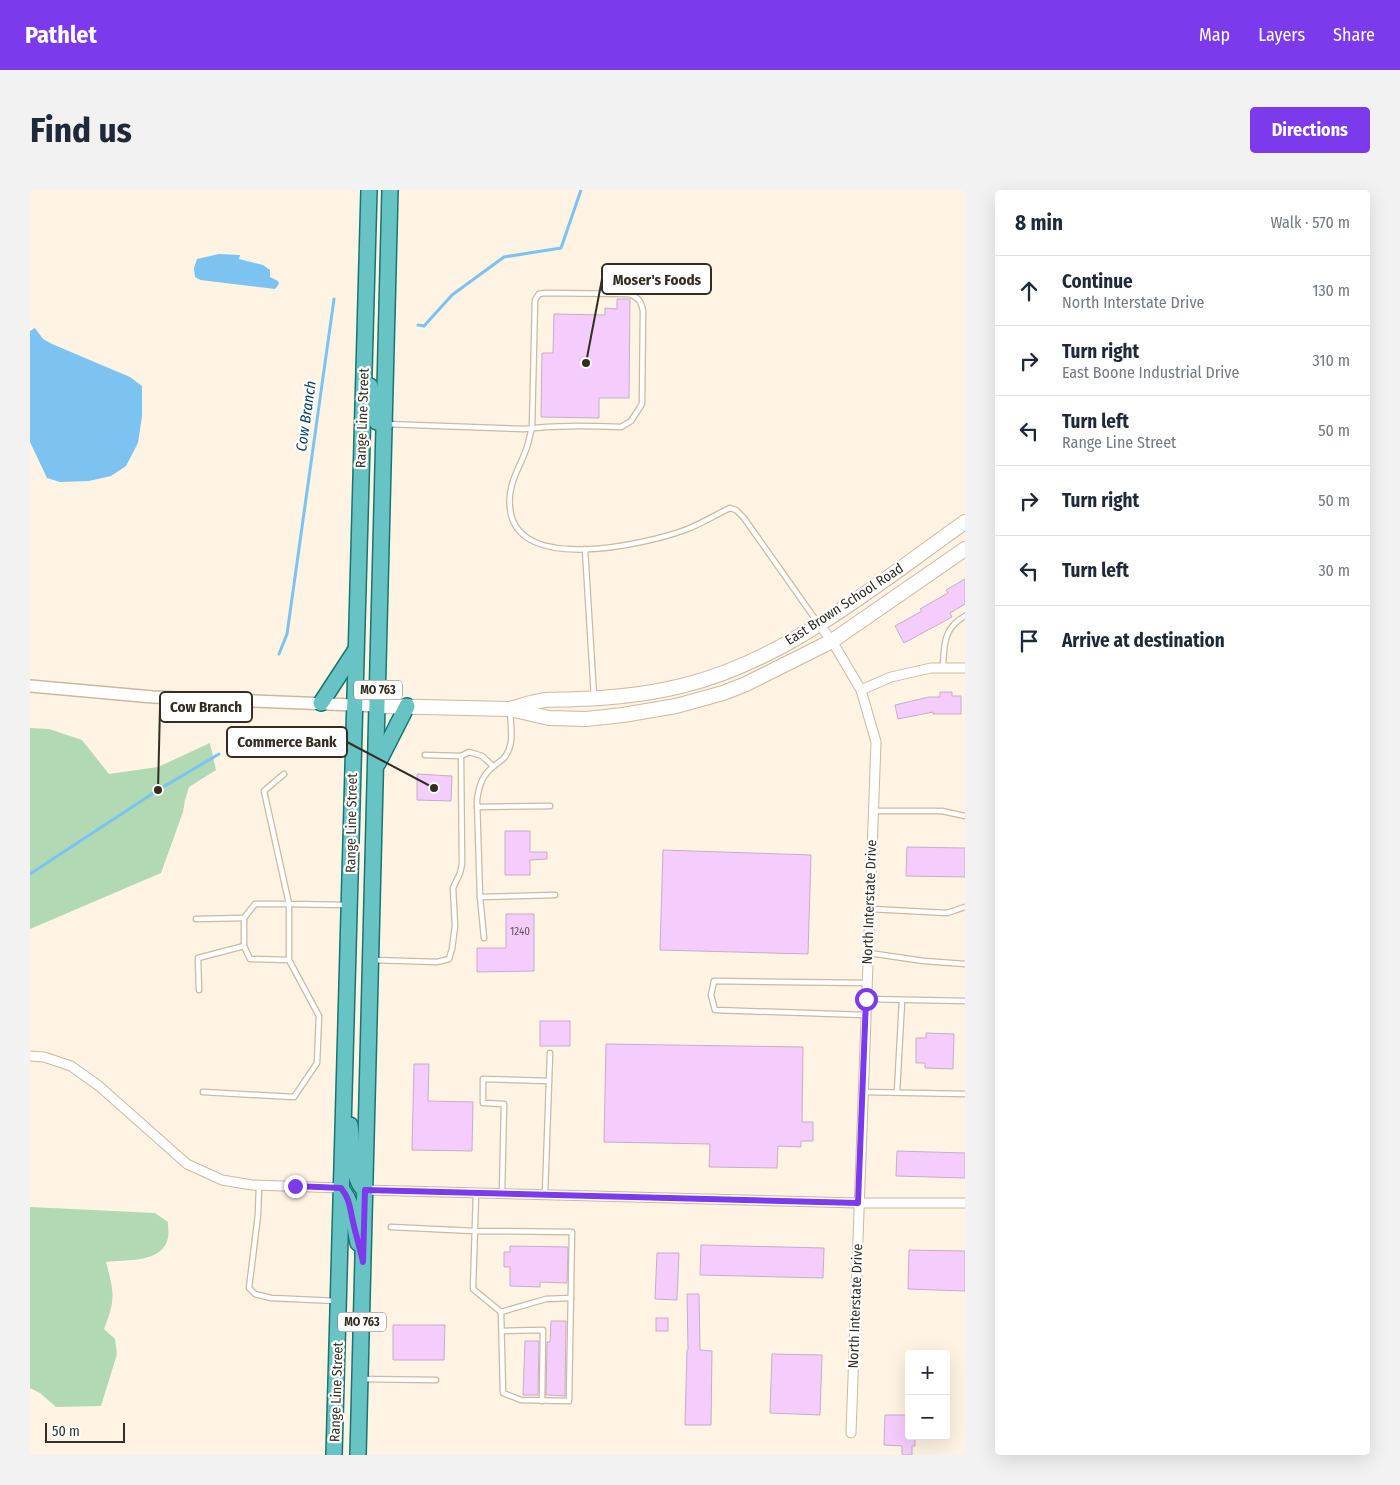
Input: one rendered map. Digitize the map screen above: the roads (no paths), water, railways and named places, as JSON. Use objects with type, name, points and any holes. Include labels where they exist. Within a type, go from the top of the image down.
[{"type":"main road","name":"Range Line Street","points":[[334,1455],[369,190]]},
{"type":"main road","name":"Range Line Street","points":[[358,1455],[390,190]]},
{"type":"main road","points":[[364,358],[374,417],[377,422],[385,424]]},
{"type":"main road","name":"East Brown School Road","points":[[510,709],[546,700],[594,698],[650,692],[686,685],[716,676],[759,657],[819,624],[965,522]]},
{"type":"main road","name":"East Brown School Road","points":[[378,706],[510,709],[548,718],[586,718],[623,715],[676,706],[723,693],[746,684],[832,640],[965,549]]},
{"type":"main road","points":[[321,703],[356,650]]},
{"type":"main road","points":[[376,766],[407,706]]},
{"type":"main road","points":[[344,1085],[356,1178],[360,1186],[365,1190]]},
{"type":"main road","points":[[341,1188],[348,1196],[351,1206],[363,1262]]},
{"type":"street","name":"North Interstate Drive","points":[[819,624],[832,640],[861,690],[876,742],[850,1433]]},
{"type":"street","points":[[861,690],[891,677],[931,668],[965,668]]},
{"type":"street","name":"East Brown School Road","points":[[30,686],[153,697],[378,706]]},
{"type":"street","points":[[30,1056],[44,1057],[71,1066],[99,1086],[187,1164],[222,1180],[259,1185],[341,1188]]},
{"type":"street","points":[[365,1190],[858,1203],[965,1203]]},
{"type":"lane","points":[[385,424],[532,428],[546,426],[620,427],[631,422],[642,404],[643,311],[641,301],[636,297],[629,294],[540,294],[535,300],[532,428],[527,447],[512,482],[509,504],[510,511],[518,528],[525,535],[543,546],[556,549],[622,546],[687,530],[730,508],[736,510],[744,518],[819,624]]},
{"type":"lane","points":[[585,549],[594,698]]},
{"type":"lane","points":[[943,668],[946,636],[955,624],[965,616]]},
{"type":"lane","points":[[484,938],[480,897],[477,807],[479,785],[484,774],[504,758],[509,749],[512,738],[510,709]]},
{"type":"lane","points":[[425,756],[461,756],[469,752],[482,756],[494,766]]},
{"type":"lane","points":[[371,960],[437,962],[449,959],[454,926],[453,888],[462,864],[461,756]]},
{"type":"lane","points":[[203,1092],[294,1097],[317,1063],[319,1016],[289,960],[289,904],[264,791],[284,774]]},
{"type":"lane","points":[[477,807],[550,806]]},
{"type":"lane","points":[[873,811],[942,811],[965,816]]},
{"type":"lane","points":[[480,897],[555,895]]},
{"type":"lane","points":[[289,960],[250,959],[244,946],[244,918],[255,904],[349,906]]},
{"type":"lane","points":[[869,909],[947,913],[965,908]]},
{"type":"lane","points":[[196,919],[244,918]]},
{"type":"lane","points":[[199,990],[198,958],[244,946]]},
{"type":"lane","points":[[868,953],[924,961],[965,964]]},
{"type":"lane","points":[[865,1015],[715,1010],[711,995],[714,981],[866,983]]},
{"type":"lane","points":[[866,999],[965,1001]]},
{"type":"lane","points":[[897,1092],[902,1001]]},
{"type":"lane","points":[[546,1194],[550,1053]]},
{"type":"lane","points":[[502,1193],[504,1104],[483,1104],[483,1079],[549,1081]]},
{"type":"lane","points":[[862,1092],[965,1094]]},
{"type":"lane","points":[[259,1185],[258,1215],[249,1288],[254,1294],[271,1298],[338,1300]]},
{"type":"lane","points":[[390,1227],[474,1231],[572,1232],[569,1401],[521,1400],[503,1393],[501,1312],[473,1289],[474,1231],[476,1192]]},
{"type":"lane","points":[[501,1312],[546,1299],[571,1298]]},
{"type":"lane","points":[[502,1331],[543,1330],[542,1401]]},
{"type":"lane","points":[[360,1379],[436,1380]]},
{"type":"water","points":[[219,254],[240,255],[239,259],[263,265],[270,270],[270,277],[278,281],[279,284],[275,289],[200,280],[195,277],[194,268],[197,259]]},
{"type":"water","points":[[35,328],[43,339],[52,344],[130,377],[142,386],[142,416],[138,443],[126,466],[111,476],[89,481],[60,482],[47,478],[30,442],[30,331]]},
{"type":"waterway","name":"Cow Branch","points":[[418,325],[424,326],[452,295],[504,257],[561,248],[581,190]]},
{"type":"waterway","name":"Cow Branch","points":[[279,654],[287,634],[334,299]]},
{"type":"waterway","name":"Cow Branch","points":[[30,874],[158,790],[219,754]]},
{"type":"place","name":"Moser's Foods","points":[[586,363]]},
{"type":"place","name":"Commerce Bank","points":[[434,788]]},
{"type":"place","name":"Cow Branch","points":[[158,790]]}]
